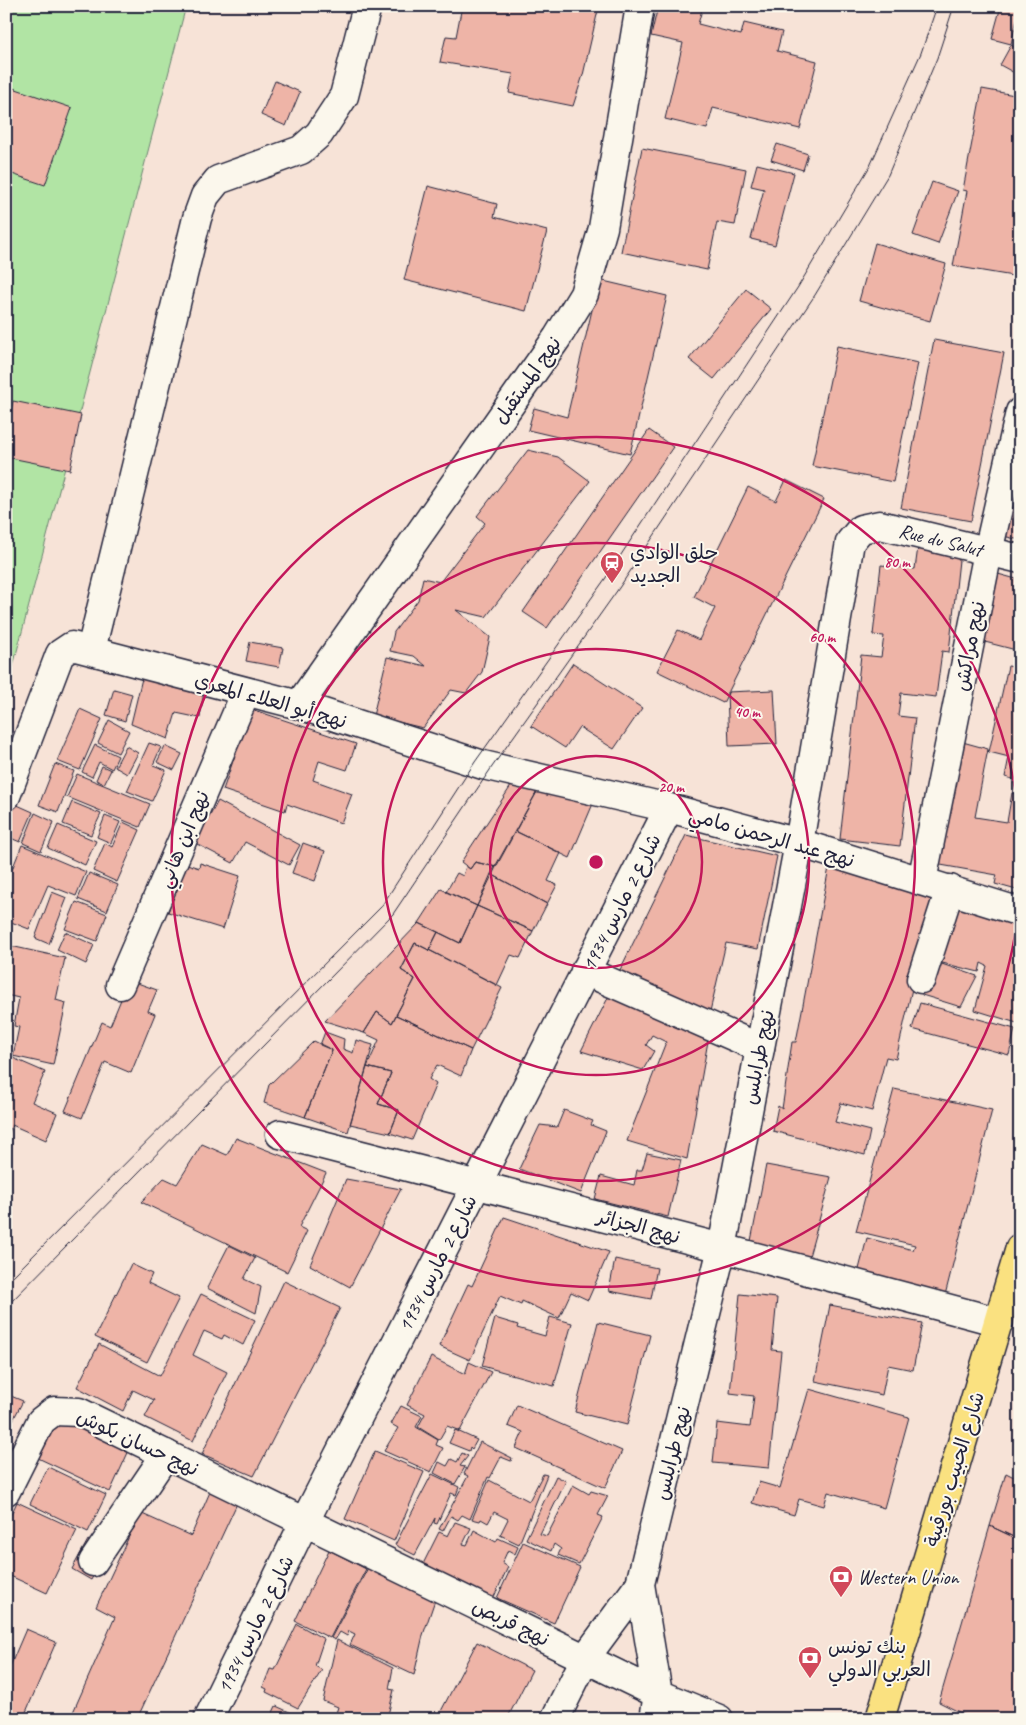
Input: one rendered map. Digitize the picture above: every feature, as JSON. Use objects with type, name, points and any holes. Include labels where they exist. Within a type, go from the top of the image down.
[{"type":"main road","name":"شارع الحبيب بورقيبة","points":[[880,1719],[1020,1248]]},
{"type":"street","points":[[6,796],[60,654],[78,650],[197,218],[205,196],[218,180],[301,150],[319,134],[344,96],[367,6]]},
{"type":"street","name":"نهج المستقبل","points":[[299,705],[557,338],[584,294],[603,228],[640,6]]},
{"type":"street","name":"نهج مراكش","points":[[922,880],[988,552],[1020,412]]},
{"type":"street","name":"Rue du Salut","points":[[861,529],[880,525],[1020,559]]},
{"type":"street","name":"نهج طرابلس","points":[[656,1706],[640,1584],[722,1248],[799,843],[850,542],[861,529]]},
{"type":"street","name":"نهج أبو العلاء المعري","points":[[78,650],[299,705],[483,765]]},
{"type":"street","name":"نهج ابن هاني","points":[[120,985],[246,692]]},
{"type":"street","name":"نهج عبد الرحمن مامي","points":[[483,765],[668,808],[799,843],[1020,912]]},
{"type":"street","name":"شارع 2 مارس 1934","points":[[208,1719],[305,1521],[668,808]]},
{"type":"street","points":[[921,979],[950,890]]},
{"type":"street","points":[[586,971],[760,1048]]},
{"type":"street","name":"نهج الجزائر","points":[[280,1134],[722,1248],[998,1322]]},
{"type":"street","name":"نهج حسان بكوش","points":[[6,1491],[41,1421],[54,1411],[80,1412],[305,1521]]},
{"type":"street","points":[[93,1562],[166,1454]]},
{"type":"street","name":"نهج قربص","points":[[305,1521],[586,1657],[656,1706],[719,1719]]},
{"type":"street","name":"نهج طرابلس","points":[[555,1719],[586,1657],[640,1584]]},
{"type":"green space","points":[[6,6],[186,6],[6,693]]},
{"type":"building","points":[[462,6],[599,6],[583,75],[573,106],[509,93],[513,74],[440,62],[446,36],[456,37]]},
{"type":"building","points":[[658,6],[703,6],[698,24],[741,35],[744,23],[782,32],[777,51],[817,61],[800,129],[713,108],[707,129],[665,119],[683,43],[651,36]]},
{"type":"building","points":[[1001,6],[1020,6],[1020,20],[1017,19],[1011,44],[992,39]]},
{"type":"building","points":[[1011,45],[1020,50],[1020,76],[1000,65]]},
{"type":"building","points":[[275,81],[300,92],[286,126],[261,115]]},
{"type":"building","points":[[13,88],[72,108],[45,185],[6,172],[6,107]]},
{"type":"building","points":[[982,89],[1020,96],[1020,238],[1013,276],[953,266],[967,191],[963,190]]},
{"type":"building","points":[[777,144],[808,154],[803,170],[771,160]]},
{"type":"building","points":[[642,148],[746,169],[735,225],[717,222],[707,270],[621,252]]},
{"type":"building","points":[[757,164],[794,173],[775,245],[751,239],[764,189],[751,186]]},
{"type":"building","points":[[932,182],[958,191],[938,244],[913,235]]},
{"type":"building","points":[[428,186],[497,204],[494,217],[547,231],[526,311],[404,280]]},
{"type":"building","points":[[875,243],[946,264],[930,321],[859,301]]},
{"type":"building","points":[[599,280],[667,296],[630,454],[528,430],[534,408],[567,417]]},
{"type":"building","points":[[746,289],[771,309],[714,379],[689,359]]},
{"type":"building","points":[[934,340],[1004,353],[971,521],[901,508]]},
{"type":"building","points":[[837,346],[918,363],[893,482],[812,466]]},
{"type":"building","points":[[13,401],[81,415],[70,470],[6,457],[6,433]]},
{"type":"building","points":[[649,430],[673,447],[547,628],[523,612]]},
{"type":"building","points":[[528,450],[558,457],[590,481],[486,617],[456,610],[490,637],[482,672],[466,693],[451,690],[423,728],[373,716],[387,657],[426,666],[414,656],[390,651],[394,632],[418,600],[423,578],[440,582],[485,523],[477,516]]},
{"type":"building","points":[[1020,454],[1020,540],[1003,536]]},
{"type":"building","points":[[786,480],[824,499],[723,703],[657,671],[678,630],[699,640],[715,608],[694,597],[748,487],[776,501]]},
{"type":"building","points":[[918,547],[960,551],[949,652],[942,651],[936,697],[901,693],[898,716],[915,718],[900,846],[840,839],[861,655],[881,657],[884,636],[873,635],[881,565],[915,569]]},
{"type":"building","points":[[998,574],[1020,580],[1020,651],[981,641]]},
{"type":"building","points":[[250,642],[283,648],[279,667],[246,661]]},
{"type":"building","points":[[573,663],[642,708],[614,749],[579,727],[565,748],[531,726]]},
{"type":"building","points":[[1008,666],[1020,668],[1020,781],[1005,777],[1009,757],[989,752]]},
{"type":"building","points":[[144,670],[204,690],[200,718],[176,713],[168,739],[131,724]]},
{"type":"building","points":[[114,689],[132,694],[125,721],[106,715]]},
{"type":"building","points":[[774,690],[777,744],[729,746],[727,692]]},
{"type":"building","points":[[80,709],[102,719],[80,770],[57,761]]},
{"type":"building","points":[[251,709],[356,744],[347,770],[319,761],[313,780],[352,794],[341,823],[287,804],[285,811],[223,790]]},
{"type":"building","points":[[109,720],[129,731],[118,753],[98,743]]},
{"type":"building","points":[[959,741],[988,749],[975,817],[1007,822],[1012,793],[1020,795],[1020,891],[995,884],[997,875],[935,864]]},
{"type":"building","points":[[149,743],[161,747],[153,765],[166,770],[152,801],[127,791]]},
{"type":"building","points":[[95,745],[118,756],[112,769],[99,762],[92,777],[82,772]]},
{"type":"building","points":[[126,746],[138,753],[127,774],[115,767]]},
{"type":"building","points":[[165,746],[182,754],[174,770],[157,762]]},
{"type":"building","points":[[55,764],[74,771],[58,812],[39,805]]},
{"type":"building","points":[[102,766],[111,770],[104,784],[96,780]]},
{"type":"building","points":[[77,774],[150,804],[140,827],[67,797]]},
{"type":"building","points":[[513,783],[539,788],[496,867],[475,862],[470,869],[461,862]]},
{"type":"building","points":[[539,788],[595,799],[570,858],[515,831]]},
{"type":"building","points":[[218,801],[300,845],[289,865],[245,842],[233,863],[195,843]]},
{"type":"building","points":[[72,802],[101,814],[91,835],[63,824]]},
{"type":"building","points":[[15,804],[33,812],[20,842],[6,836],[6,824]]},
{"type":"building","points":[[35,813],[54,822],[41,851],[23,843]]},
{"type":"building","points":[[105,816],[120,822],[111,843],[97,837]]},
{"type":"building","points":[[123,822],[140,830],[117,882],[93,871],[105,843],[112,847]]},
{"type":"building","points":[[58,825],[96,841],[85,865],[48,848]]},
{"type":"building","points":[[515,831],[561,853],[548,881],[557,885],[547,904],[491,874]]},
{"type":"building","points":[[686,835],[777,856],[758,949],[726,943],[708,1020],[616,978]]},
{"type":"building","points":[[303,843],[325,851],[315,881],[292,873]]},
{"type":"building","points":[[22,845],[86,872],[76,896],[48,885],[29,929],[6,920],[6,884]]},
{"type":"building","points":[[475,862],[496,867],[477,906],[446,892],[457,873],[463,876],[466,866],[470,869]]},
{"type":"building","points":[[830,862],[934,892],[896,1059],[886,1057],[872,1111],[841,1103],[835,1122],[870,1131],[865,1155],[773,1131],[778,1106],[782,1109],[792,1042],[796,1042]]},
{"type":"building","points":[[184,863],[199,868],[200,863],[240,876],[223,929],[168,912]]},
{"type":"building","points":[[89,873],[118,885],[107,911],[78,899]]},
{"type":"building","points":[[491,874],[547,904],[533,931],[477,906]]},
{"type":"building","points":[[441,889],[477,906],[460,943],[419,923]]},
{"type":"building","points":[[52,892],[67,898],[49,944],[35,938]]},
{"type":"building","points":[[946,899],[1020,918],[1020,1024],[975,1010],[987,966],[981,963],[979,972],[930,960]]},
{"type":"building","points":[[76,902],[107,914],[97,941],[65,929]]},
{"type":"building","points":[[477,906],[533,931],[520,958],[511,955],[497,985],[429,950],[438,932],[460,943]]},
{"type":"building","points":[[419,923],[438,932],[429,950],[415,943],[401,970],[415,979],[392,1023],[377,1012],[364,1033],[325,1021]]},
{"type":"building","points":[[65,932],[94,945],[86,964],[57,950]]},
{"type":"building","points":[[415,943],[502,988],[471,1050],[396,1015],[415,979],[401,970]]},
{"type":"building","points":[[6,945],[65,958],[56,1000],[66,1003],[53,1065],[13,1056],[19,1027],[14,1026],[19,998],[6,995]]},
{"type":"building","points":[[930,960],[977,976],[961,1007],[922,995]]},
{"type":"building","points":[[129,980],[157,990],[148,1011],[155,1014],[131,1073],[105,1062],[82,1118],[65,1111],[102,1022],[110,1026]]},
{"type":"building","points":[[613,988],[708,1041],[687,1159],[627,1141],[666,1042],[652,1035],[646,1045],[654,1051],[643,1070],[581,1051]]},
{"type":"building","points":[[920,1003],[1015,1029],[1009,1055],[912,1029]]},
{"type":"building","points":[[377,1012],[392,1023],[396,1015],[471,1050],[461,1076],[437,1065],[429,1079],[436,1084],[412,1140],[390,1133],[399,1110],[378,1104],[391,1073],[367,1067],[379,1040],[364,1033]]},
{"type":"building","points":[[325,1032],[344,1039],[343,1049],[353,1053],[356,1040],[373,1045],[348,1132],[305,1117],[332,1050],[320,1045]]},
{"type":"building","points":[[314,1041],[332,1050],[305,1117],[264,1103],[269,1085]]},
{"type":"building","points":[[6,1055],[45,1072],[32,1102],[57,1113],[46,1140],[12,1125],[6,1139]]},
{"type":"building","points":[[367,1067],[391,1073],[378,1104],[399,1110],[390,1133],[350,1124]]},
{"type":"building","points":[[894,1089],[992,1110],[942,1307],[855,1285],[867,1238],[913,1250],[915,1245],[856,1231]]},
{"type":"building","points":[[564,1110],[593,1121],[591,1125],[606,1131],[581,1193],[519,1169],[540,1125],[557,1127]]},
{"type":"building","points":[[236,1138],[326,1173],[299,1227],[307,1231],[287,1272],[141,1202],[164,1178],[177,1184],[202,1144],[227,1155]]},
{"type":"building","points":[[647,1153],[681,1160],[668,1217],[595,1199],[601,1176],[634,1185],[637,1170],[642,1170]]},
{"type":"building","points":[[766,1165],[831,1177],[808,1260],[750,1246]]},
{"type":"building","points":[[346,1179],[401,1189],[350,1287],[310,1265]]},
{"type":"building","points":[[504,1217],[609,1252],[588,1300],[571,1292],[559,1318],[522,1301],[521,1305],[500,1296],[470,1360],[439,1346],[468,1284],[472,1286]]},
{"type":"building","points":[[229,1245],[255,1258],[244,1279],[261,1287],[256,1313],[207,1288]]},
{"type":"building","points":[[615,1259],[657,1268],[651,1299],[609,1291]]},
{"type":"building","points":[[131,1264],[152,1274],[148,1283],[179,1298],[147,1362],[95,1337]]},
{"type":"building","points":[[284,1281],[340,1308],[254,1476],[202,1454]]},
{"type":"building","points":[[201,1294],[255,1320],[243,1345],[224,1335],[222,1339],[204,1331],[193,1355],[227,1372],[193,1441],[145,1417],[154,1400],[133,1390],[123,1411],[77,1387],[99,1344],[160,1376]]},
{"type":"building","points":[[740,1294],[777,1298],[772,1350],[781,1351],[769,1468],[713,1463],[717,1423],[750,1427],[754,1396],[730,1393]]},
{"type":"building","points":[[830,1305],[922,1323],[913,1370],[888,1365],[882,1395],[815,1381]]},
{"type":"building","points":[[550,1317],[572,1323],[554,1386],[482,1366],[495,1318],[518,1325],[517,1328],[545,1336]]},
{"type":"building","points":[[598,1322],[650,1335],[627,1425],[575,1412]]},
{"type":"building","points":[[431,1357],[465,1374],[469,1362],[491,1372],[460,1431],[447,1426],[439,1440],[418,1427],[425,1414],[407,1405]]},
{"type":"building","points":[[809,1389],[909,1417],[884,1508],[828,1492],[824,1506],[799,1499],[794,1515],[752,1503],[759,1482],[780,1488]]},
{"type":"building","points":[[6,1394],[23,1401],[6,1433]]},
{"type":"building","points":[[517,1405],[622,1451],[605,1488],[516,1448],[523,1432],[508,1426]]},
{"type":"building","points":[[401,1406],[422,1416],[416,1427],[438,1440],[436,1445],[443,1448],[431,1472],[384,1451],[398,1428],[391,1424]]},
{"type":"building","points":[[60,1413],[131,1446],[110,1492],[38,1458]]},
{"type":"building","points":[[455,1430],[477,1440],[472,1449],[470,1447],[469,1451],[449,1443]]},
{"type":"building","points":[[480,1442],[512,1458],[511,1461],[501,1457],[490,1478],[488,1477],[470,1519],[462,1515],[458,1520],[451,1516],[443,1531],[439,1529],[468,1476],[464,1474]]},
{"type":"building","points":[[375,1451],[424,1472],[394,1541],[345,1519]]},
{"type":"building","points":[[462,1453],[468,1456],[460,1466],[465,1467],[455,1484],[434,1473],[439,1462],[447,1466],[451,1459],[457,1462]]},
{"type":"building","points":[[48,1467],[106,1495],[88,1532],[30,1504]]},
{"type":"building","points":[[1006,1473],[1020,1480],[1020,1540],[990,1526]]},
{"type":"building","points":[[432,1474],[459,1487],[456,1495],[451,1493],[437,1524],[434,1523],[435,1518],[415,1555],[395,1545]]},
{"type":"building","points":[[543,1474],[547,1475],[519,1544],[500,1535],[508,1519],[494,1512],[488,1523],[481,1519],[480,1521],[472,1519],[489,1480],[529,1501]]},
{"type":"building","points":[[556,1476],[566,1481],[540,1534],[547,1536],[573,1485],[589,1494],[591,1491],[608,1496],[598,1515],[603,1517],[579,1564],[558,1555],[561,1549],[554,1544],[551,1551],[526,1539]]},
{"type":"building","points":[[213,1485],[240,1497],[137,1719],[70,1719],[115,1617],[96,1607],[140,1513],[191,1536]]},
{"type":"building","points":[[17,1502],[77,1530],[47,1593],[6,1574],[6,1525]]},
{"type":"building","points":[[455,1522],[471,1528],[463,1544],[467,1545],[474,1530],[496,1542],[498,1538],[518,1547],[515,1554],[508,1550],[502,1563],[508,1567],[493,1599],[423,1564],[439,1532],[448,1536]]},
{"type":"building","points":[[990,1526],[1020,1540],[1019,1719],[973,1719],[939,1702]]},
{"type":"building","points":[[88,1540],[107,1551],[91,1580],[72,1569]]},
{"type":"building","points":[[523,1542],[580,1567],[554,1623],[497,1598]]},
{"type":"building","points":[[329,1550],[366,1569],[330,1638],[295,1621]]},
{"type":"building","points":[[370,1564],[436,1597],[423,1635],[414,1675],[350,1645],[355,1634],[349,1631],[347,1636],[340,1632],[335,1640],[331,1638]]},
{"type":"building","points":[[297,1624],[324,1639],[315,1666],[322,1670],[298,1708],[266,1692],[267,1689],[263,1687],[270,1669],[275,1670]]},
{"type":"building","points":[[26,1629],[56,1642],[23,1719],[6,1719],[6,1670],[8,1671]]},
{"type":"building","points":[[337,1640],[393,1668],[389,1689],[394,1690],[387,1719],[334,1719],[338,1707],[323,1701]]},
{"type":"building","points":[[477,1642],[532,1670],[507,1719],[440,1719],[441,1716],[439,1715]]},
{"type":"building","points":[[276,1706],[305,1719],[270,1719]]},
{"type":"tram line","points":[[6,1283],[381,907],[475,762],[605,579],[798,287],[870,166],[921,53],[937,6]]},
{"type":"tram line","points":[[6,1307],[393,914],[492,767],[619,588],[815,295],[888,175],[937,58],[954,6]]},
{"type":"place","name":"حلق الوادي الجديد","points":[[612,584]]},
{"type":"place","name":"Western Union","points":[[841,1598]]},
{"type":"place","name":"بنك تونس العربي الدولي","points":[[810,1679]]}]
